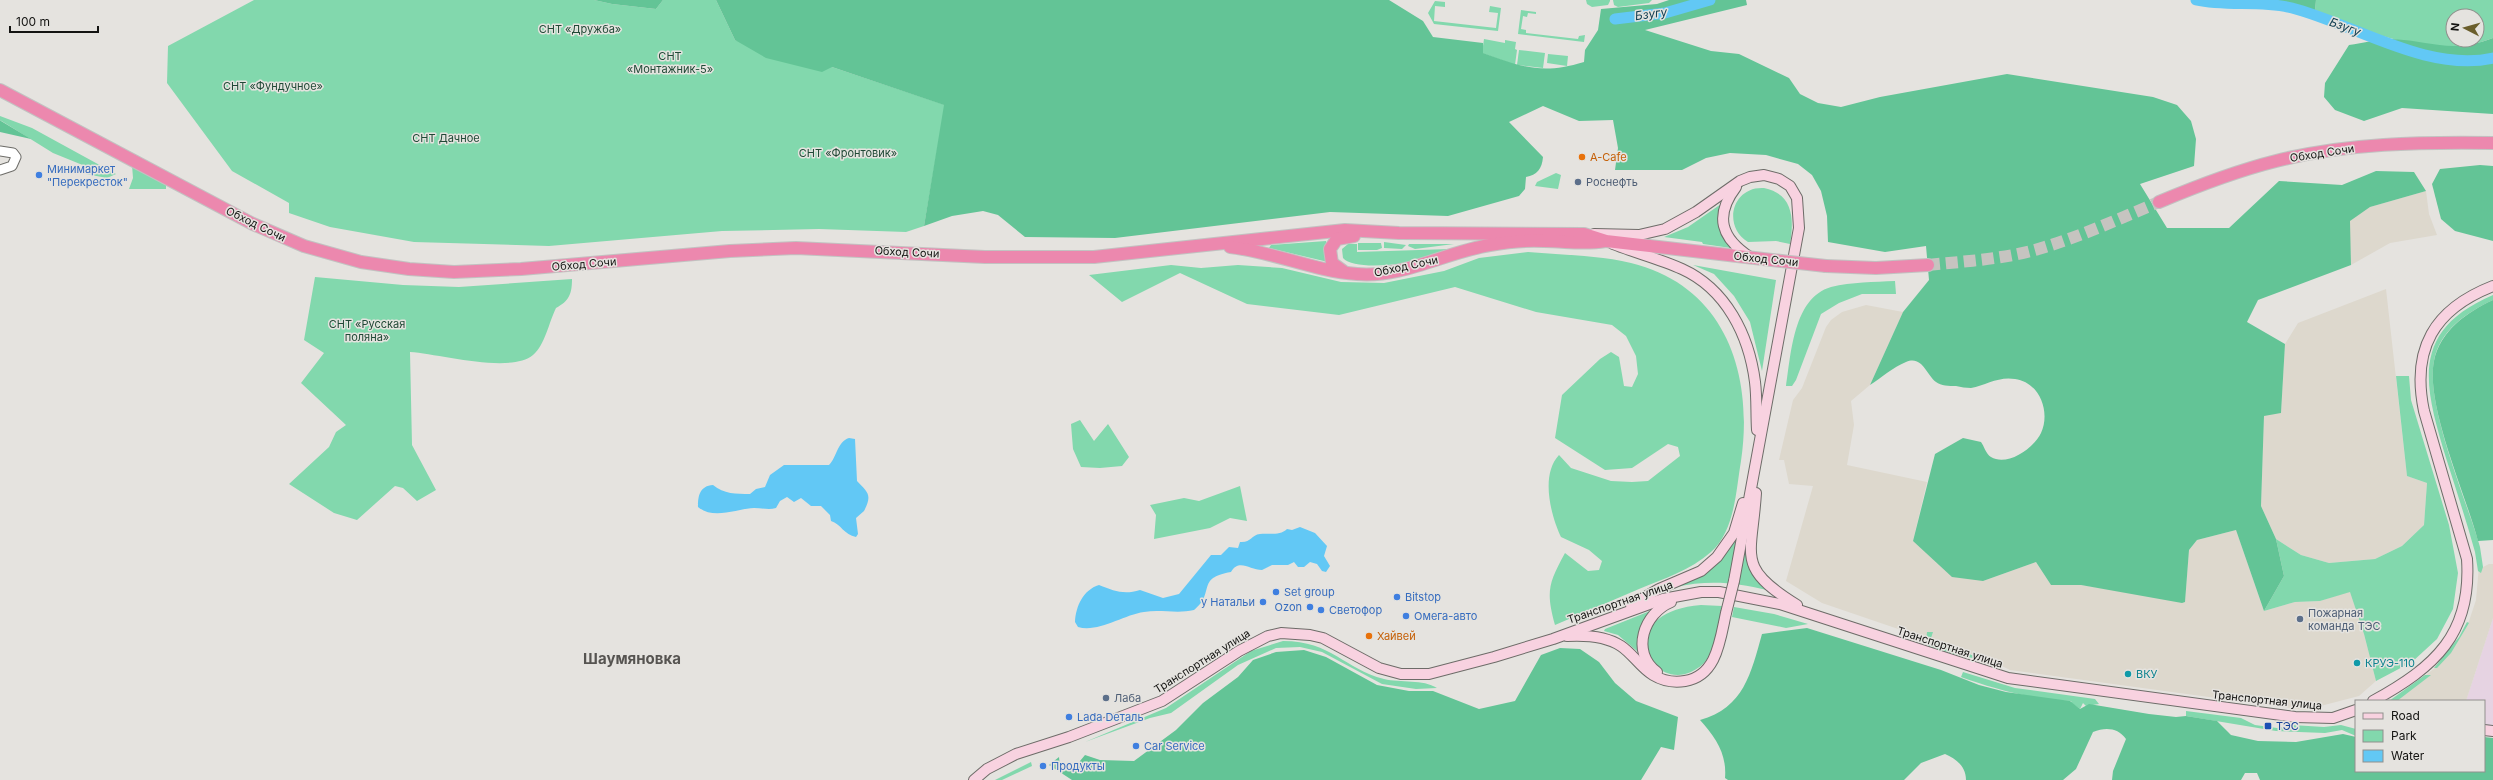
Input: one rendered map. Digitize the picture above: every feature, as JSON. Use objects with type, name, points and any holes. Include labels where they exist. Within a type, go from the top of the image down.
[{"type":"highway","name":"Обход Сочи","points":[[0,90],[253,224],[304,246],[361,262],[409,269],[454,272],[521,269],[765,249],[822,248],[1037,258],[1094,256],[1345,230],[1399,233],[1584,234],[1606,241],[1826,266],[1876,268],[1928,265]]},
{"type":"highway","name":"Обход Сочи","points":[[2159,202],[2217,179],[2277,161],[2351,148],[2421,143],[2493,144]]},
{"type":"highway","points":[[1348,273],[1337,268],[1332,263],[1330,249],[1337,240],[1345,236],[1399,233]]},
{"type":"highway","name":"Обход Сочи","points":[[1207,245],[1251,250],[1348,273],[1372,274],[1396,271],[1490,245],[1526,241],[1582,244],[1606,241]]},
{"type":"main road","points":[[1559,636],[1592,637],[1607,640],[1620,646],[1658,678],[1673,682],[1691,680],[1704,673],[1714,660],[1734,581],[1753,471],[1799,228],[1800,210],[1798,198],[1790,186],[1779,178],[1764,175],[1750,177],[1740,181],[1696,212],[1665,229],[1639,235],[1584,234]]},
{"type":"main road","points":[[1740,181],[1729,196],[1724,207],[1723,224],[1727,238],[1738,249],[1751,258]]},
{"type":"main road","points":[[1606,241],[1682,269],[1710,288],[1734,316],[1750,357],[1755,382],[1758,446]]},
{"type":"main road","points":[[2375,700],[2407,679],[2438,654],[2456,630],[2465,606],[2468,576],[2467,559],[2424,411],[2420,387],[2421,364],[2428,341],[2443,317],[2469,297],[2493,286]]},
{"type":"main road","points":[[1753,471],[1756,494],[1751,547],[1754,570],[1759,577],[1773,589],[1811,613]]},
{"type":"main road","points":[[1605,619],[1659,589],[1702,571],[1717,557],[1734,533],[1753,471]]},
{"type":"main road","points":[[1691,680],[1672,679],[1656,672],[1645,655],[1643,637],[1647,621],[1657,610],[1672,601],[1701,592]]},
{"type":"main road","name":"Транспортная улица","points":[[974,780],[987,769],[1016,754],[1069,737],[1162,701],[1239,651],[1268,636],[1281,633],[1310,635],[1323,638],[1379,668],[1414,674],[1464,666],[1559,636],[1663,598],[1701,592],[1748,597],[1811,613],[1984,672],[2014,679],[2295,717],[2333,718],[2355,710]]},
{"type":"street","points":[[0,151],[13,153],[16,157],[12,166],[0,170]]},
{"type":"shaded area","points":[[2426,191],[2429,214],[2437,235],[2390,243],[2351,265],[2349,221],[2370,207]]},
{"type":"shaded area","points":[[2386,289],[2407,476],[2427,483],[2424,525],[2402,546],[2375,559],[2329,563],[2301,555],[2276,539],[2261,506],[2264,415],[2281,413],[2285,344],[2298,323]]},
{"type":"shaded area","points":[[1866,305],[1903,312],[1870,385],[1851,401],[1854,425],[1847,465],[1927,482],[1913,541],[1983,581],[2036,562],[2051,585],[2081,585],[2185,601],[2189,550],[2197,540],[2236,530],[2264,611],[2295,602],[2320,601],[2350,591],[2364,634],[2376,681],[2359,696],[2305,710],[2010,670],[1992,661],[1822,603],[1786,581],[1813,486],[1789,484],[1784,460],[1779,460],[1793,400],[1802,388],[1826,327],[1831,320],[1842,312]]},
{"type":"shaded area","points":[[2493,564],[2493,618],[2466,700],[2395,700],[2436,667],[2454,647],[2469,621],[2476,600],[2479,566],[2483,567]]},
{"type":"shaded area","points":[[2493,618],[2493,726],[2485,725],[2485,700],[2466,700]]},
{"type":"green space","points":[[254,0],[594,0],[612,4],[656,9],[663,0],[716,0],[735,40],[832,67],[945,105],[924,226],[906,232],[819,229],[722,231],[549,246],[414,242],[330,227],[289,213],[289,203],[232,171],[167,83],[168,46]]},
{"type":"green space","points":[[594,0],[663,0],[656,9],[612,4]]},
{"type":"green space","points":[[716,0],[1389,0],[1423,21],[1433,37],[1483,43],[1483,53],[1509,62],[1532,68],[1544,69],[1569,66],[1584,62],[1585,50],[1598,30],[1601,9],[1657,4],[1669,0],[1746,0],[1747,5],[1645,30],[1711,51],[1739,54],[1789,78],[1800,94],[1818,103],[1841,107],[1880,97],[2007,74],[2153,97],[2177,105],[2191,121],[2196,139],[2194,166],[2140,184],[2167,228],[2229,228],[2279,181],[2342,185],[2376,171],[2414,172],[2426,191],[2370,207],[2350,221],[2351,265],[2258,300],[2247,322],[2285,344],[2281,413],[2264,416],[2261,506],[2276,539],[2284,576],[2264,611],[2236,530],[2197,540],[2189,550],[2185,602],[2182,603],[2081,585],[2051,585],[2036,562],[1983,581],[1952,577],[1913,541],[1935,454],[1963,438],[1981,442],[1986,452],[1991,457],[2005,460],[2012,458],[2026,450],[2041,433],[2045,416],[2041,399],[2031,386],[2023,381],[2009,378],[1971,388],[1945,386],[1932,379],[1923,366],[1916,361],[1906,362],[1896,367],[1870,385],[1903,312],[1929,280],[1926,246],[1885,252],[1828,242],[1827,216],[1821,191],[1812,175],[1798,164],[1766,155],[1730,153],[1706,158],[1682,170],[1615,170],[1618,148],[1613,120],[1579,121],[1543,106],[1509,122],[1543,157],[1538,171],[1533,175],[1526,177],[1525,189],[1519,196],[1448,216],[1330,212],[1115,238],[1025,237],[998,215],[983,211],[952,216],[924,226],[944,105],[832,67],[822,72],[766,58],[735,40]]},
{"type":"green space","points":[[1586,0],[1610,1],[1608,5],[1592,7],[1587,4]]},
{"type":"green space","points":[[1613,0],[1652,0],[1649,3],[1618,7],[1614,5]]},
{"type":"green space","points":[[2275,0],[2316,0],[2315,10]]},
{"type":"green space","points":[[2316,0],[2493,0],[2493,38],[2485,40],[2485,8],[2445,8],[2445,47],[2402,41],[2358,27],[2315,10]]},
{"type":"green space","points":[[1435,1],[1445,2],[1445,7],[1435,6],[1434,21],[1496,28],[1498,13],[1489,12],[1490,6],[1501,8],[1498,31],[1434,24],[1428,13]]},
{"type":"green space","points":[[1521,10],[1536,12],[1536,14],[1528,13],[1527,17],[1523,16],[1521,29],[1526,30],[1526,33],[1578,39],[1579,36],[1585,35],[1584,42],[1518,34]]},
{"type":"green space","points":[[2493,38],[2493,114],[2402,108],[2364,121],[2335,110],[2324,97],[2325,83],[2349,45],[2376,40],[2392,39],[2445,45],[2445,48],[2485,48],[2485,41]]},
{"type":"green space","points":[[1484,39],[1505,43],[1505,40],[1516,42],[1515,49],[1517,50],[1515,65],[1482,53]]},
{"type":"green space","points":[[1519,50],[1545,53],[1543,68],[1517,65]]},
{"type":"green space","points":[[1548,54],[1568,56],[1567,66],[1547,63]]},
{"type":"green space","points":[[0,116],[32,128],[116,174],[107,178],[86,174],[85,166],[53,153],[0,120]]},
{"type":"green space","points":[[0,120],[1,121],[31,139],[0,132]]},
{"type":"green space","points":[[132,165],[166,184],[166,189],[129,189],[133,178]]},
{"type":"green space","points":[[2480,165],[2493,166],[2493,241],[2455,231],[2441,219],[2432,184],[2440,169]]},
{"type":"green space","points":[[1556,173],[1561,175],[1558,189],[1535,186],[1537,182]]},
{"type":"green space","points":[[1764,188],[1774,191],[1781,196],[1790,209],[1792,226],[1790,244],[1776,241],[1748,242],[1740,235],[1735,227],[1733,217],[1734,208],[1738,200],[1744,193],[1753,189]]},
{"type":"green space","points":[[1721,204],[1731,248],[1703,244],[1702,242],[1664,237],[1688,227]]},
{"type":"green space","points":[[1326,241],[1328,262],[1269,248],[1271,245]]},
{"type":"green space","points":[[1384,242],[1406,245],[1402,249],[1384,248]]},
{"type":"green space","points":[[1358,243],[1381,243],[1382,248],[1377,250],[1358,250]]},
{"type":"green space","points":[[1348,244],[1357,244],[1357,252],[1450,249],[1414,262],[1392,265],[1368,265],[1349,262],[1343,258],[1342,249]]},
{"type":"green space","points":[[1409,244],[1454,244],[1415,249],[1408,246]]},
{"type":"green space","points":[[1528,252],[1593,257],[1631,263],[1663,275],[1690,291],[1711,313],[1726,338],[1737,366],[1743,396],[1744,428],[1736,497],[1730,522],[1719,543],[1711,552],[1686,569],[1555,625],[1550,604],[1550,588],[1555,573],[1565,553],[1588,571],[1599,570],[1602,561],[1589,550],[1561,537],[1554,518],[1549,496],[1550,473],[1553,463],[1559,455],[1571,468],[1611,481],[1632,482],[1648,481],[1680,456],[1678,447],[1668,444],[1632,468],[1605,470],[1555,438],[1562,395],[1600,359],[1611,352],[1619,357],[1624,386],[1632,387],[1638,374],[1636,356],[1626,336],[1612,325],[1536,312],[1455,287],[1339,315],[1247,304],[1180,273],[1122,302],[1089,275],[1171,265],[1201,268],[1238,265],[1282,268],[1341,282],[1384,283],[1444,271],[1479,258]]},
{"type":"green space","points":[[1693,265],[1776,280],[1762,371],[1750,322],[1734,296],[1714,274]]},
{"type":"green space","name":"СНТ «Русская поляна»","points":[[315,277],[403,285],[459,287],[572,279],[569,296],[564,303],[556,308],[541,345],[533,355],[522,360],[508,363],[492,363],[410,352],[412,445],[436,490],[417,501],[403,488],[395,486],[357,520],[334,513],[289,484],[329,447],[336,432],[346,425],[301,383],[324,353],[304,340]]},
{"type":"green space","points":[[1895,281],[1896,294],[1862,294],[1839,303],[1821,314],[1796,380],[1792,386],[1786,386],[1792,344],[1796,329],[1801,315],[1818,293],[1839,285],[1863,282]]},
{"type":"green space","points":[[2493,295],[2493,300],[2464,317],[2442,340],[2434,361],[2433,380],[2441,427],[2480,547],[2483,567],[2481,573],[2478,571],[2475,552],[2465,516],[2438,432],[2432,407],[2429,384],[2430,363],[2435,343],[2447,325],[2466,309]]},
{"type":"green space","points":[[2493,300],[2493,540],[2478,541],[2448,450],[2435,401],[2433,379],[2434,361],[2437,350],[2448,332],[2464,317]]},
{"type":"green space","points":[[2396,376],[2409,376],[2411,400],[2449,525],[2458,573],[2453,609],[2437,639],[2412,662],[2376,681],[2364,634],[2350,592],[2320,601],[2295,602],[2264,611],[2284,576],[2276,539],[2301,555],[2329,563],[2375,559],[2402,546],[2424,525],[2427,483],[2407,476]]},
{"type":"green space","points":[[1080,420],[1094,441],[1108,424],[1129,457],[1122,466],[1100,468],[1081,467],[1073,449],[1071,424]]},
{"type":"green space","points":[[1240,486],[1247,521],[1230,518],[1210,528],[1154,539],[1156,515],[1150,505],[1184,498],[1199,501]]},
{"type":"green space","points":[[1738,533],[1735,547],[1747,548],[1754,575],[1767,590],[1744,585],[1721,583],[1698,583],[1675,587],[1712,566],[1726,552]]},
{"type":"green space","points":[[1701,605],[1722,606],[1715,640],[1707,659],[1700,667],[1691,672],[1675,675],[1662,671],[1652,661],[1647,648],[1648,634],[1656,621],[1674,611]]},
{"type":"green space","points":[[1734,607],[1774,614],[1808,624],[1786,628],[1732,617]]},
{"type":"green space","points":[[1650,611],[1640,627],[1637,651],[1618,635],[1604,631],[1605,629]]},
{"type":"green space","points":[[2467,622],[2469,623],[2451,653],[2437,668],[2434,668],[2459,637]]},
{"type":"green space","points":[[1807,628],[1941,670],[1979,685],[2006,692],[2070,701],[2080,709],[2089,704],[2149,714],[2176,717],[2186,716],[2217,721],[2231,735],[2258,741],[2296,742],[2343,734],[2355,737],[2355,772],[2485,772],[2485,737],[2493,738],[2493,780],[2260,780],[2257,773],[2245,773],[2241,780],[2112,780],[2113,771],[2126,739],[2123,735],[2115,731],[2103,729],[2093,732],[2076,769],[2063,780],[1966,780],[1966,775],[1960,764],[1945,754],[1921,763],[1904,780],[1728,780],[1725,778],[1724,761],[1719,747],[1711,733],[1700,720],[1727,707],[1736,698],[1749,675],[1762,634]]},
{"type":"green space","points":[[1927,632],[1933,632],[1930,641],[1984,659],[1957,655],[1928,646],[1926,642]]},
{"type":"green space","points":[[1283,641],[1300,642],[1326,650],[1358,669],[1384,679],[1425,683],[1437,688],[1416,689],[1382,684],[1322,652],[1300,647],[1276,648],[1238,665],[1171,713],[1150,718],[1085,742],[1166,708],[1251,651]]},
{"type":"green space","points":[[1560,648],[1580,649],[1599,662],[1615,683],[1636,701],[1678,717],[1674,750],[1661,747],[1641,780],[1072,780],[1049,765],[1059,757],[1060,767],[1078,771],[1080,761],[1085,755],[1100,760],[1134,761],[1176,730],[1203,703],[1238,677],[1253,660],[1276,652],[1304,650],[1326,657],[1377,685],[1409,691],[1433,691],[1479,709],[1515,701],[1541,655]]},
{"type":"green space","points":[[1963,672],[2015,688],[2095,699],[2099,704],[2086,706],[2083,703],[2080,709],[2070,702],[2072,701],[2045,699],[2016,694],[1961,677]]},
{"type":"green space","points":[[2425,675],[2431,675],[2398,700],[2390,700]]},
{"type":"green space","points":[[2186,711],[2241,718],[2255,725],[2277,728],[2292,725],[2324,727],[2341,725],[2355,729],[2355,736],[2342,730],[2325,733],[2276,731],[2186,716]]},
{"type":"green space","points":[[1031,762],[1032,766],[1002,780],[995,780]]},
{"type":"water","points":[[849,438],[855,439],[857,481],[868,494],[868,501],[864,511],[856,518],[858,534],[856,537],[848,534],[837,524],[831,521],[830,515],[821,506],[811,506],[801,498],[794,502],[787,497],[780,501],[776,508],[771,509],[754,508],[725,513],[711,513],[698,507],[699,495],[705,487],[713,485],[730,493],[750,494],[756,489],[765,487],[770,475],[784,465],[829,465],[842,443]]},
{"type":"water","points":[[1300,527],[1315,533],[1327,546],[1324,556],[1330,566],[1326,572],[1322,571],[1317,564],[1310,562],[1304,567],[1298,567],[1294,562],[1288,565],[1272,565],[1262,570],[1241,565],[1234,568],[1231,572],[1213,578],[1209,582],[1204,598],[1194,610],[1181,612],[1144,612],[1094,628],[1078,627],[1075,622],[1081,599],[1093,587],[1099,585],[1119,592],[1140,590],[1163,598],[1179,594],[1211,555],[1221,555],[1229,547],[1238,548],[1240,542],[1249,540],[1257,535],[1281,533],[1287,529],[1292,530]]},
{"type":"waterway","name":"Бзугу","points":[[1615,19],[1665,13],[1710,0]]},
{"type":"waterway","name":"Бзугу","points":[[2196,0],[2220,3],[2268,4],[2292,8],[2316,15],[2391,45],[2443,59],[2468,61],[2493,58]]},
{"type":"tunnel","points":[[1928,265],[1987,259],[2031,251],[2088,232],[2159,202]]},
{"type":"place","name":"A-Cafe","points":[[1582,157]]},
{"type":"place","name":"Минимаркет \"Перекресток\"","points":[[39,175]]},
{"type":"place","name":"Роснефть","points":[[1578,182]]},
{"type":"place","name":"Set group","points":[[1276,592]]},
{"type":"place","name":"Bitstop","points":[[1397,597]]},
{"type":"place","name":"у Натальи","points":[[1263,602]]},
{"type":"place","name":"Ozon","points":[[1310,607]]},
{"type":"place","name":"Светофор","points":[[1321,610]]},
{"type":"place","name":"Омега-авто","points":[[1406,616]]},
{"type":"place","name":"Пожарная команда ТЭС","points":[[2300,619]]},
{"type":"place","name":"Хайвей","points":[[1369,636]]},
{"type":"place","name":"КРУЭ-110","points":[[2357,663]]},
{"type":"place","name":"ВКУ","points":[[2128,674]]},
{"type":"place","name":"Лаба","points":[[1106,698]]},
{"type":"place","name":"Lada Dеталь","points":[[1069,717]]},
{"type":"place","name":"ТЭС","points":[[2268,726]]},
{"type":"place","name":"Car Service","points":[[1136,746]]},
{"type":"place","name":"Продукты","points":[[1043,766]]},
{"type":"district","name":"Шаумяновка","points":[[632,659]]},
{"type":"park label","name":"СНТ «Дружба»","points":[[580,29]]},
{"type":"park label","name":"СНТ «Монтажник-5»","points":[[670,62]]},
{"type":"park label","name":"СНТ «Фундучное»","points":[[273,86]]},
{"type":"park label","name":"СНТ Дачное","points":[[446,138]]},
{"type":"park label","name":"СНТ «Фронтовик»","points":[[848,153]]}]
